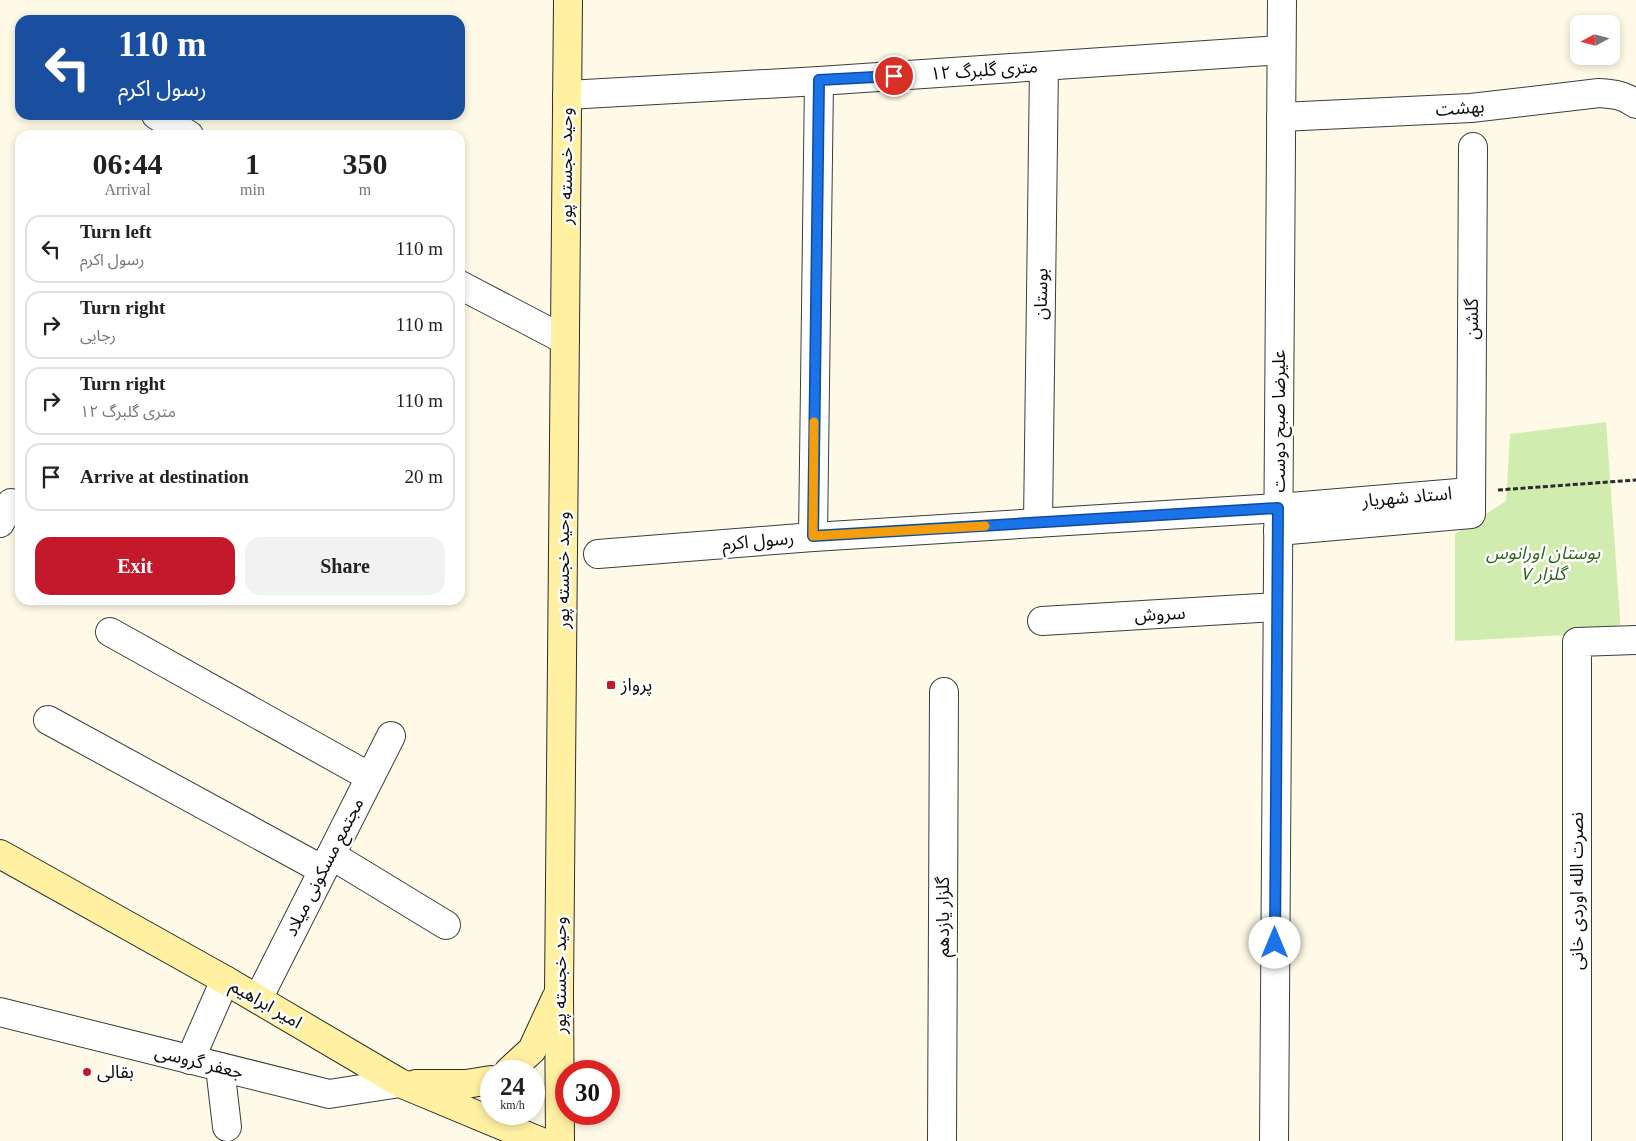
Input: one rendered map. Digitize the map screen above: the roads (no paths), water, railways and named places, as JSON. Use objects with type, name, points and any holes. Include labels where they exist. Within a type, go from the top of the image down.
[{"type":"main road","name":"وحید خجسته پور","points":[[560,1141],[559,992],[568,0]]},
{"type":"main road","name":"امیر ابراهیم","points":[[0,854],[225,980],[400,1083],[539,1141]]},
{"type":"main road","points":[[521,1060],[532,1050],[559,992]]},
{"type":"main road","points":[[400,1083],[466,1084],[480,1082]]},
{"type":"street","name":"علیرضا صبح دوست","points":[[1274,1141],[1282,0]]},
{"type":"street","name":"۱۲ متری گلبرگ","points":[[567,95],[1282,50]]},
{"type":"street","name":"بوستان","points":[[1038,523],[1044,66]]},
{"type":"street","points":[[813,536],[819,80]]},
{"type":"street","name":"بهشت","points":[[1281,117],[1471,108],[1599,94],[1617,94],[1636,104]]},
{"type":"street","points":[[164,120],[181,130]]},
{"type":"street","name":"گلشن","points":[[1470,492],[1473,147]]},
{"type":"street","points":[[465,288],[565,340]]},
{"type":"street","name":"استاد شهریار","points":[[1278,520],[1470,492]]},
{"type":"street","name":"رسول اکرم","points":[[598,554],[813,536],[1038,523],[1278,520]]},
{"type":"street","name":"سروش","points":[[1042,621],[1278,607]]},
{"type":"street","points":[[110,632],[370,777]]},
{"type":"street","name":"نصرت الله اوردی خانی","points":[[1577,1141],[1577,642],[1636,640]]},
{"type":"street","name":"گلزار یازدهم","points":[[942,1141],[944,692]]},
{"type":"street","points":[[48,720],[327,862],[446,925]]},
{"type":"street","name":"مجتمع مسکونی میلاد","points":[[258,999],[391,736]]},
{"type":"street","points":[[190,1060],[225,980]]},
{"type":"street","name":"جعفر گروسی","points":[[0,1012],[329,1094],[400,1083]]},
{"type":"street","points":[[220,1067],[227,1127]]},
{"type":"place","name":"پرواز","points":[[611,685]]},
{"type":"place","name":"بقالی","points":[[87,1072]]},
{"type":"park label","name":"بوستان اورانوس گلزار ۷","points":[[1543,563]]}]
